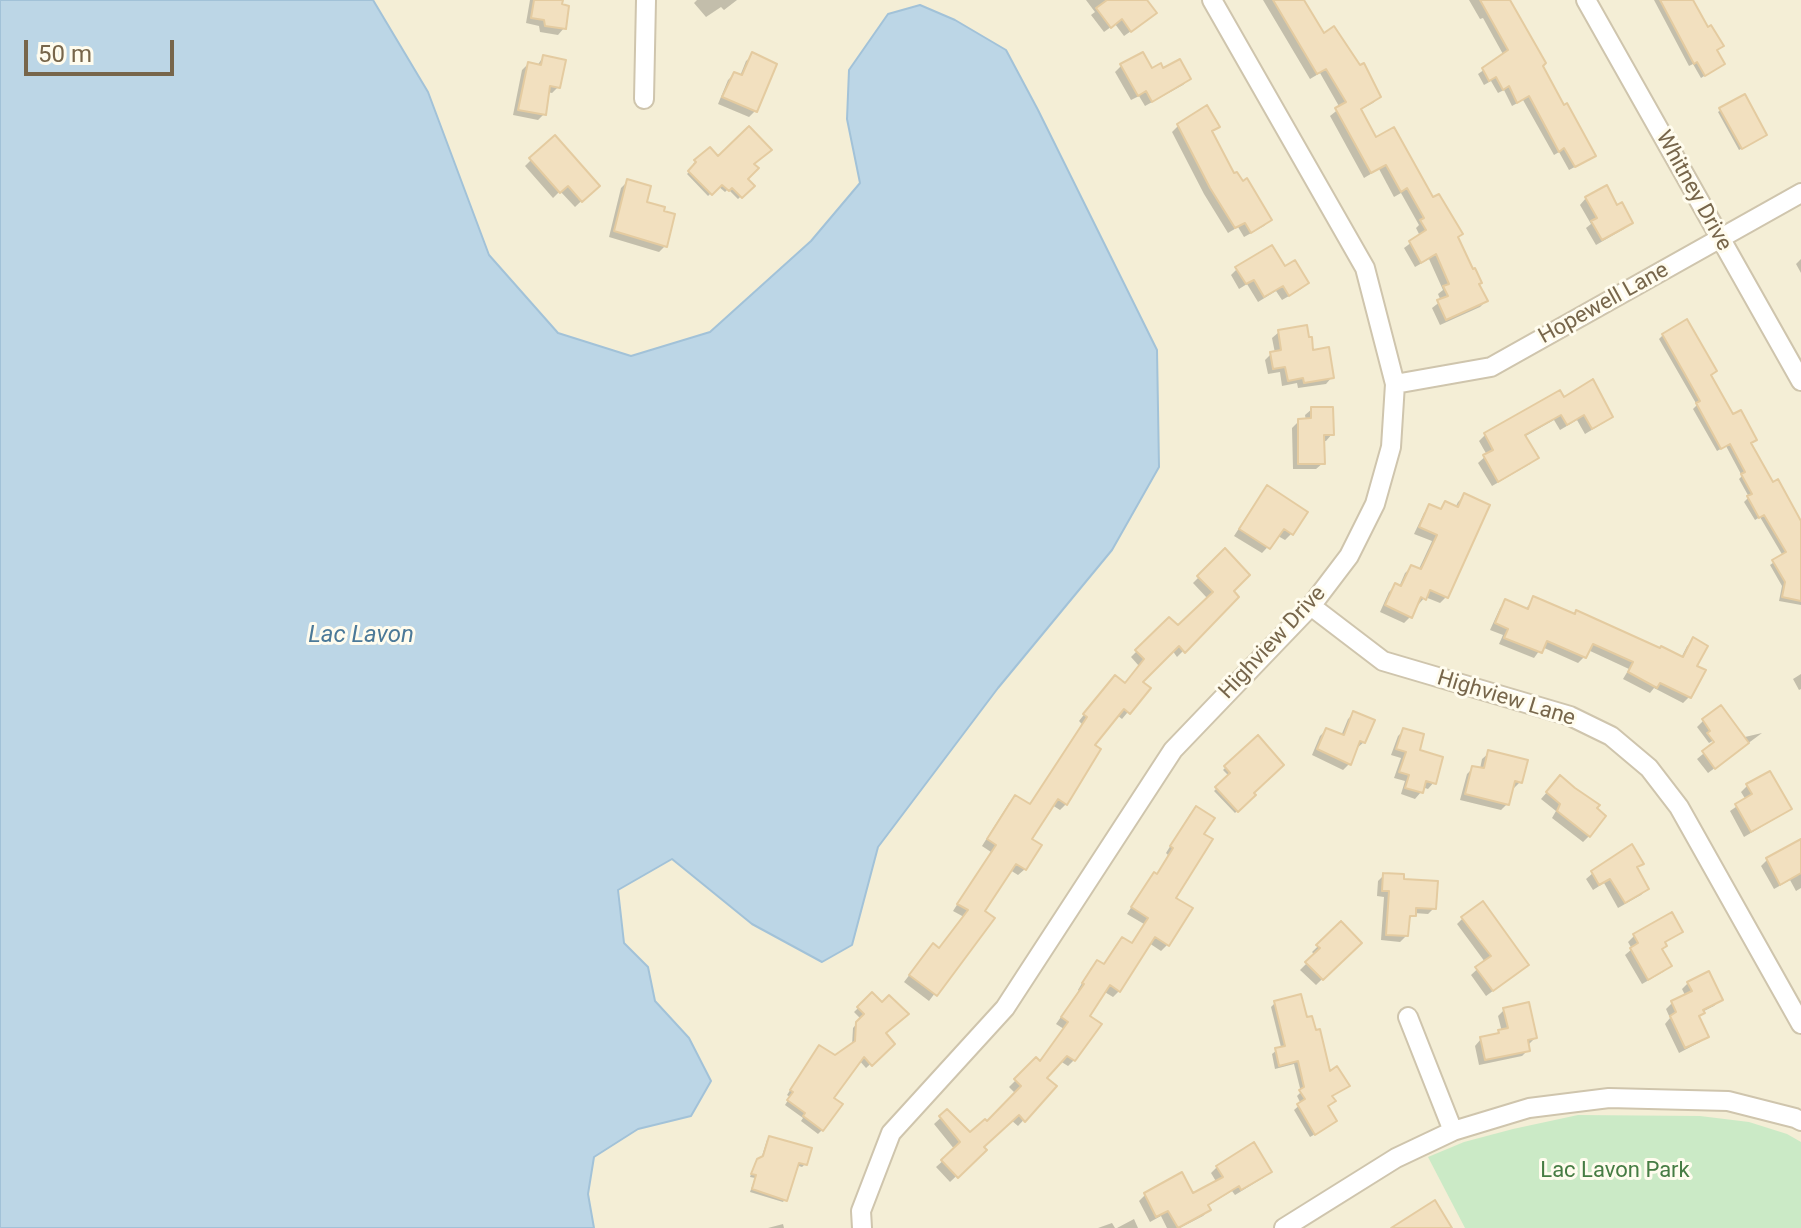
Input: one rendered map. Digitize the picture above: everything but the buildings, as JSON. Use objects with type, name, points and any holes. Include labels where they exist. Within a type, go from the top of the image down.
[{"type":"street","points":[[644,99],[646,0]]},
{"type":"street","name":"Highview Drive","points":[[862,1228],[861,1211],[891,1133],[1005,1008],[1173,750],[1311,606],[1349,556],[1375,504],[1391,447],[1395,384],[1365,268],[1212,0]]},
{"type":"street","name":"Whitney Drive","points":[[1586,0],[1801,381]]},
{"type":"street","name":"Hopewell Lane","points":[[1395,384],[1491,367],[1801,193]]},
{"type":"street","name":"Highview Lane","points":[[1311,606],[1383,661],[1570,716],[1611,736],[1649,768],[1679,807],[1801,1024]]},
{"type":"street","points":[[1408,1017],[1453,1131]]},
{"type":"street","points":[[1284,1228],[1396,1158],[1453,1131],[1529,1108],[1609,1098],[1728,1101],[1799,1114]]},
{"type":"shaded area","points":[[373,0],[1801,0],[1801,1228],[594,1228],[588,1194],[594,1157],[638,1129],[690,1116],[689,1038],[655,1001],[648,967],[624,943],[617,890],[672,859],[752,924],[851,945],[878,847],[998,688],[1112,550],[1159,467],[1157,350],[847,119],[860,182],[811,241],[710,333],[631,357],[558,333],[489,255],[428,92]]},
{"type":"green space","name":"Lac Lavon Park","points":[[1578,1115],[1700,1116],[1749,1122],[1787,1134],[1801,1142],[1801,1228],[1465,1228],[1428,1157],[1464,1142]]},
{"type":"water","name":"Lac Lavon","points":[[0,0],[373,0],[428,92],[489,255],[558,333],[631,356],[710,332],[811,241],[860,183],[847,119],[849,70],[888,14],[920,5],[955,20],[1006,50],[1157,350],[1159,467],[1112,550],[998,688],[878,847],[852,945],[822,962],[752,924],[672,859],[618,890],[624,943],[648,967],[655,1001],[689,1038],[711,1081],[691,1116],[638,1129],[594,1157],[588,1194],[594,1228],[0,1228]]}]
